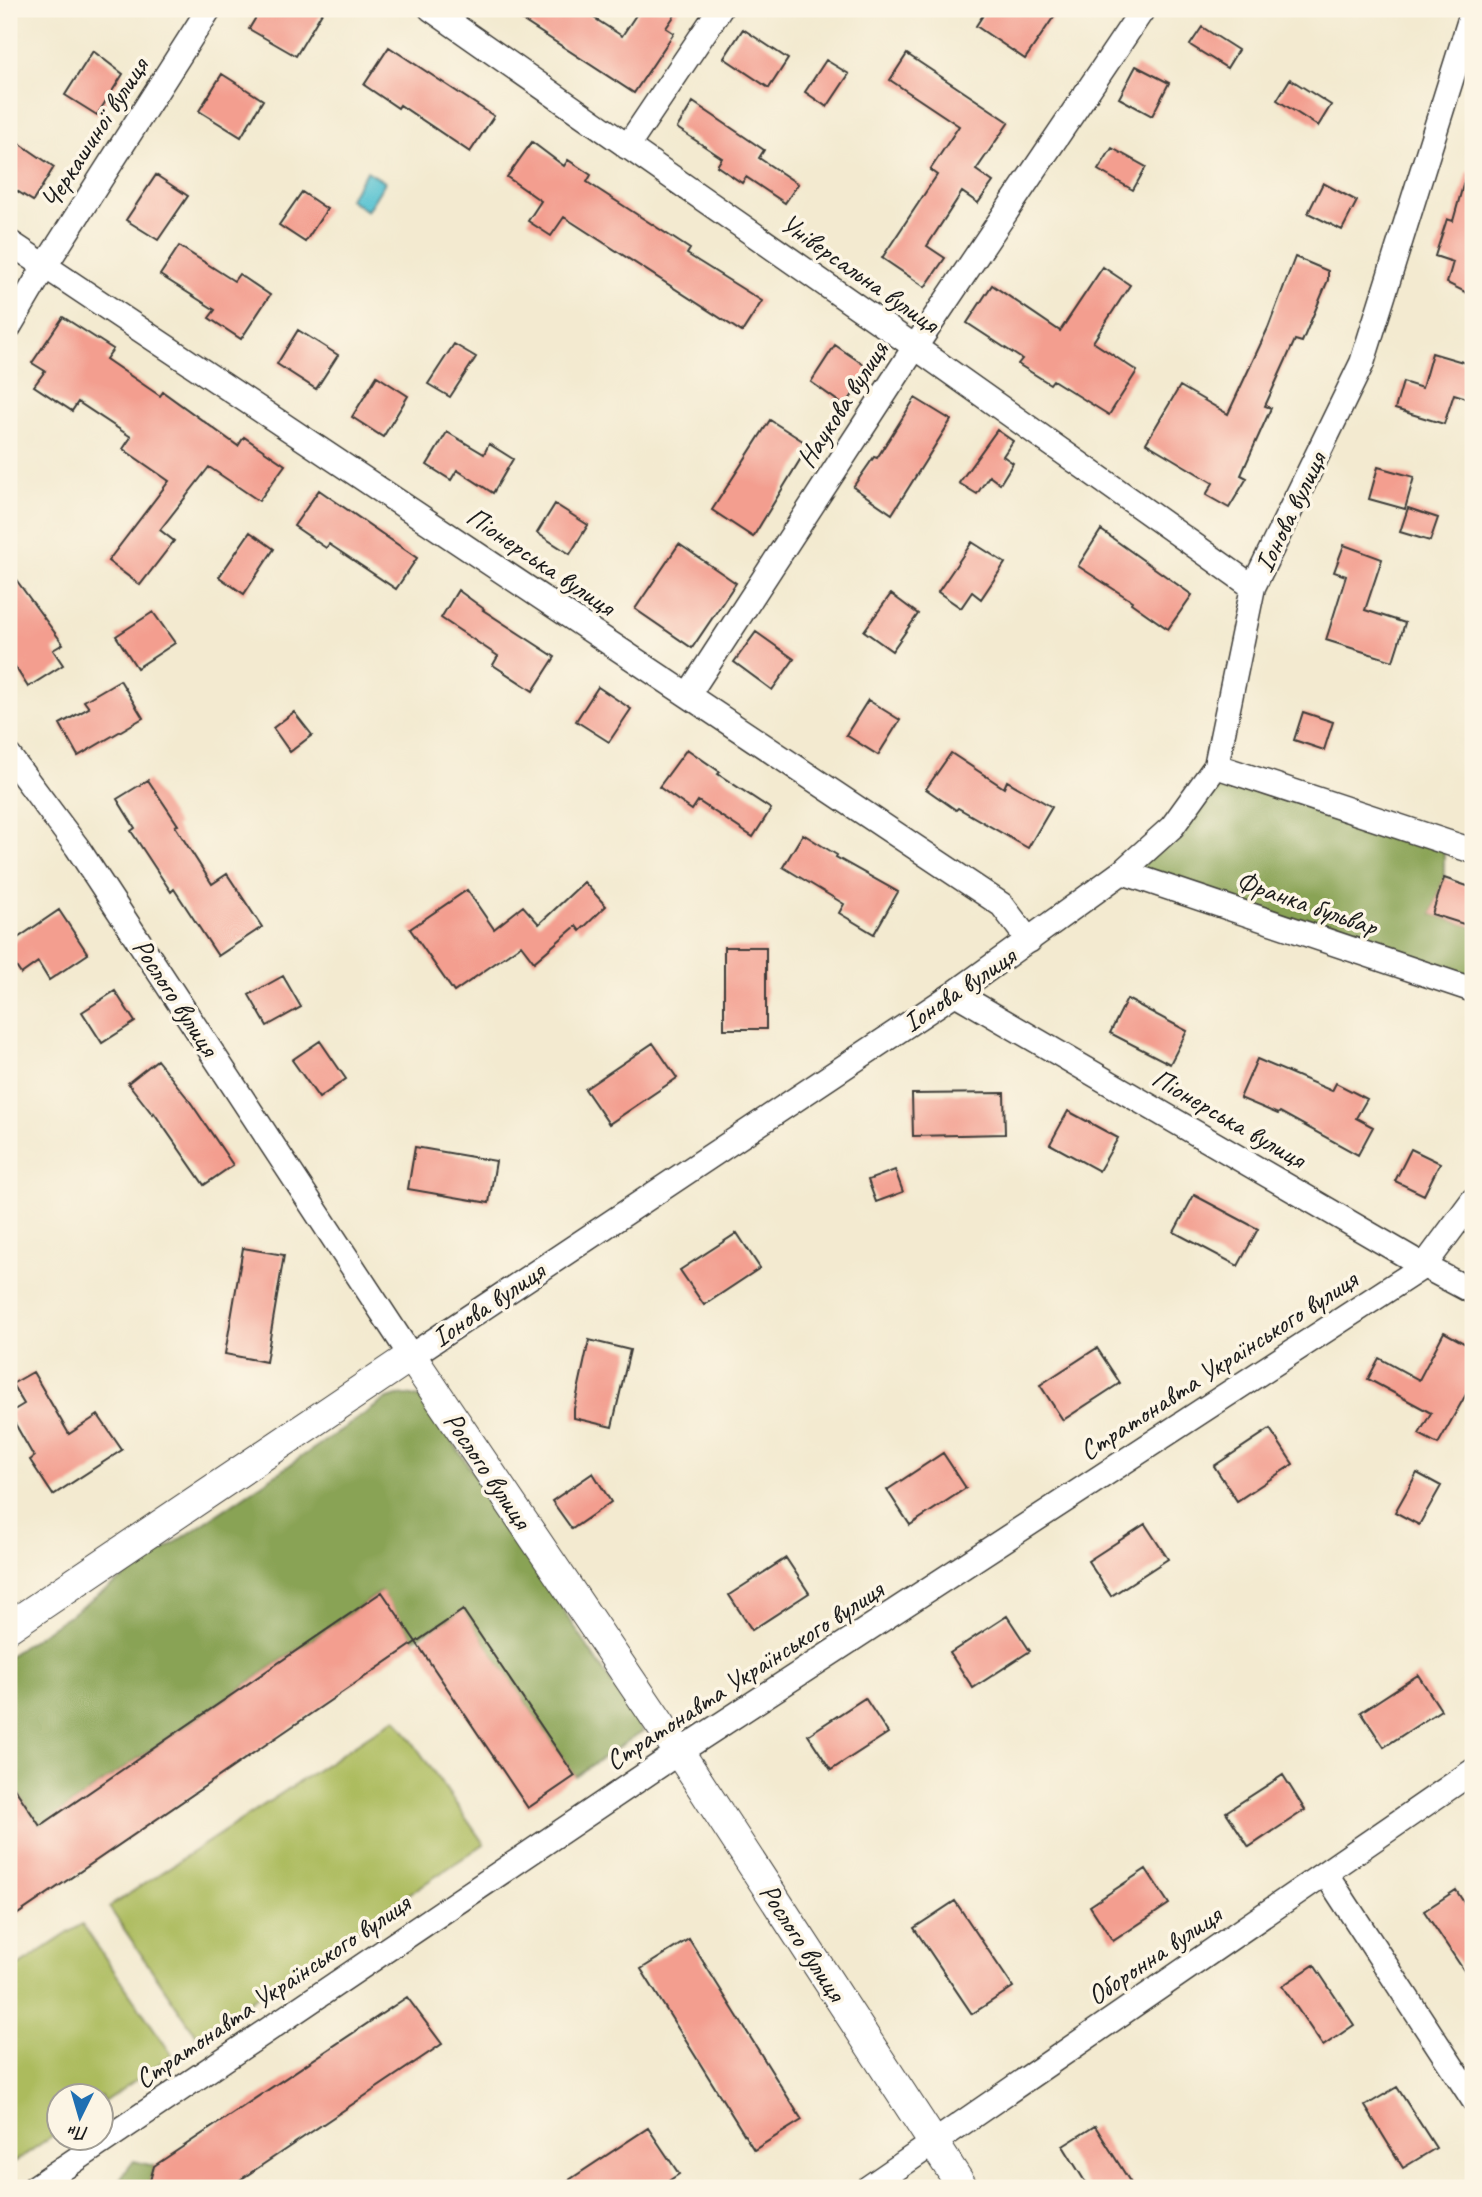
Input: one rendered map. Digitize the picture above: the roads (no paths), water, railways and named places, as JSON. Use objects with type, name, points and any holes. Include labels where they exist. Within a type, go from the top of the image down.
[{"type":"street","name":"Черкашиної вулиця","points":[[9,327],[44,266],[209,9]]},
{"type":"street","name":"Універсальна вулиця","points":[[431,9],[1253,587]]},
{"type":"street","points":[[627,148],[720,9]]},
{"type":"street","name":"Наукова вулиця","points":[[688,695],[915,347],[1143,9]]},
{"type":"street","name":"Іонова вулиця","points":[[9,1627],[955,993],[1122,872],[1172,827],[1216,766],[1253,587],[1362,363],[1473,10]]},
{"type":"street","name":"Піонерська вулиця","points":[[9,242],[1002,905],[1029,941]]},
{"type":"street","name":"Рослого вулиця","points":[[9,756],[77,847],[411,1356],[679,1752],[963,2188]]},
{"type":"street","points":[[1216,766],[1473,851]]},
{"type":"street","name":"Франка бульвар","points":[[1122,872],[1473,990]]},
{"type":"street","name":"Піонерська вулиця","points":[[955,993],[1473,1292]]},
{"type":"street","name":"Стратонавта Українського вулиця","points":[[34,2188],[679,1752],[1424,1266],[1473,1200]]},
{"type":"street","name":"Оборонна вулиця","points":[[868,2188],[1473,1770]]},
{"type":"street","points":[[1326,1874],[1473,2099]]},
{"type":"water","points":[[367,171],[385,182],[367,211],[349,199]]}]
